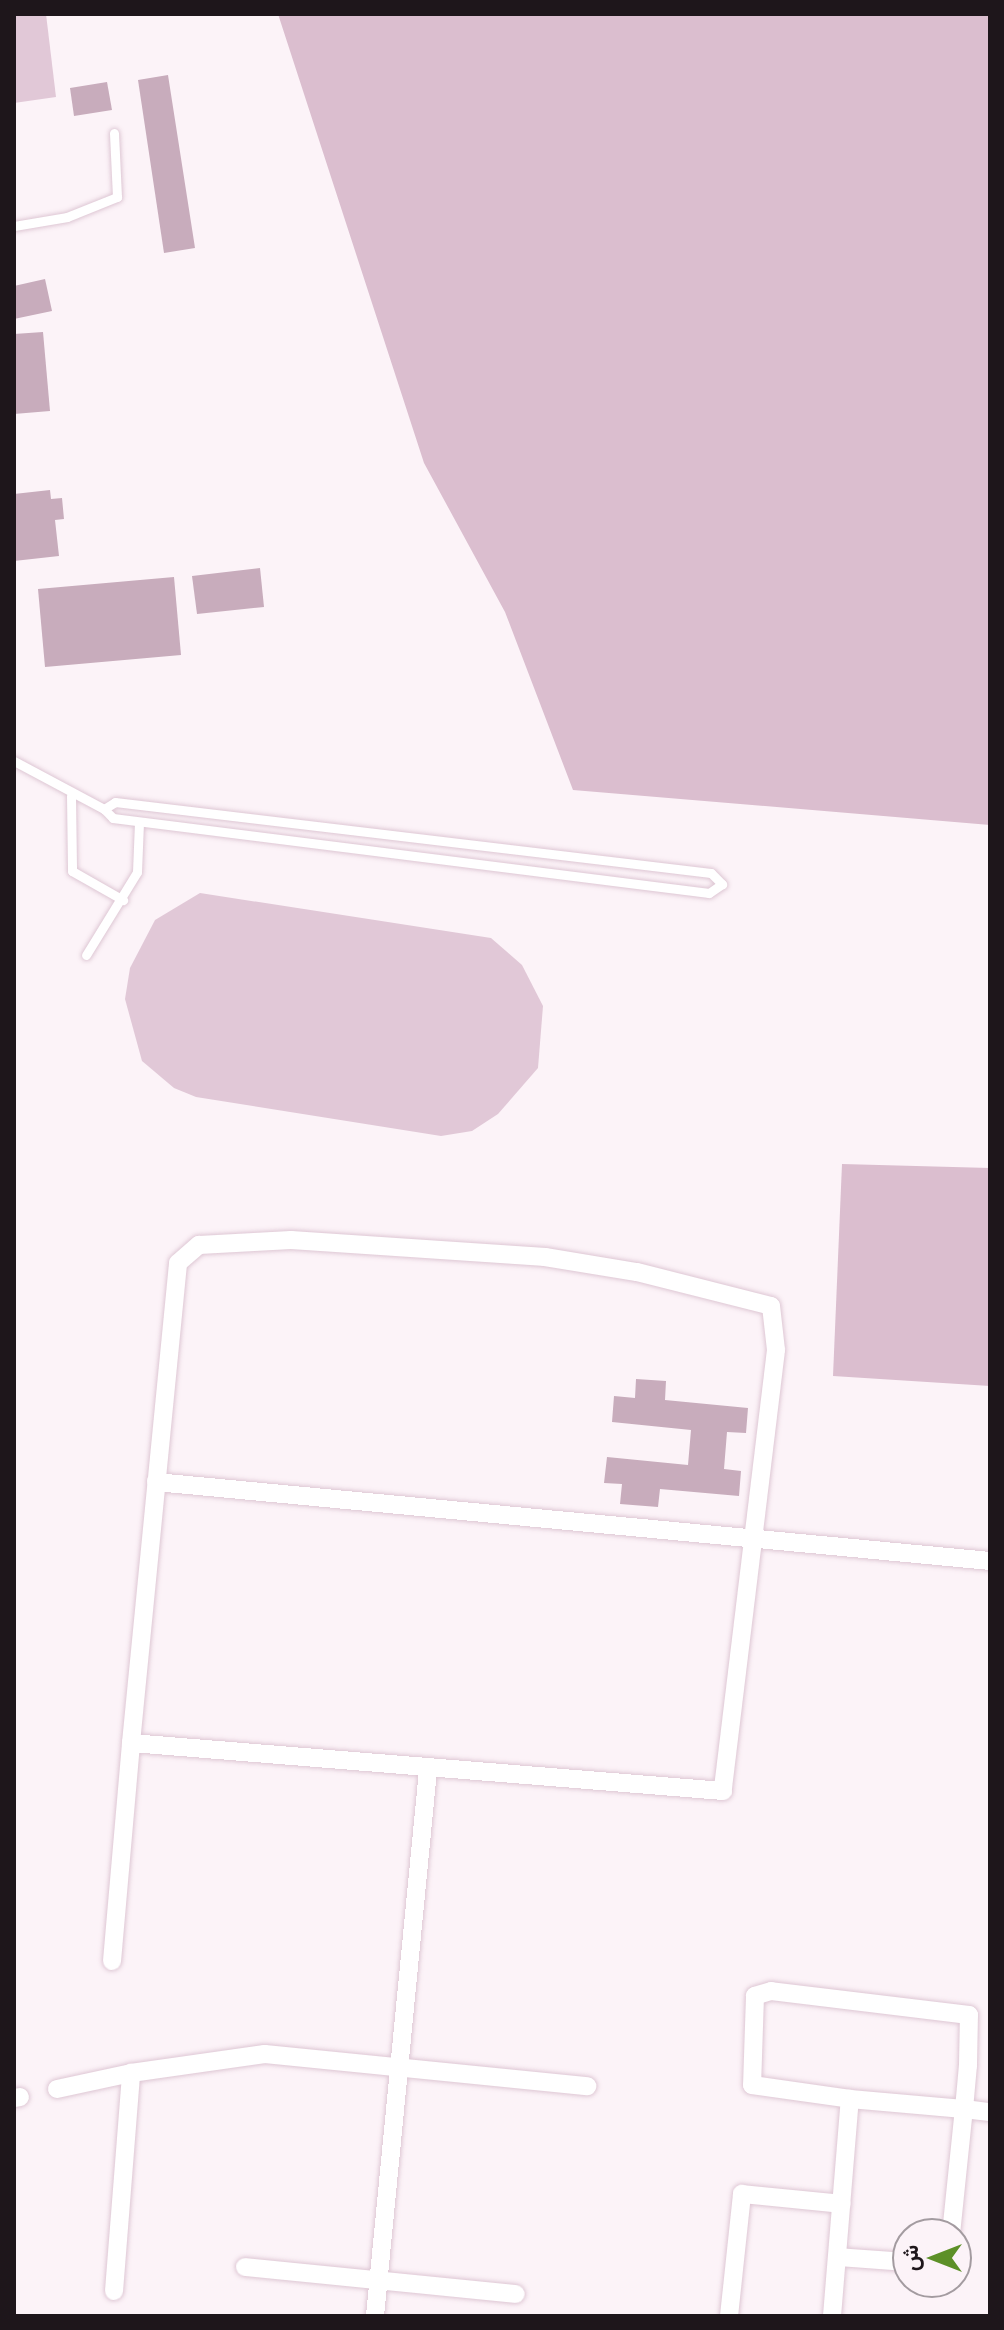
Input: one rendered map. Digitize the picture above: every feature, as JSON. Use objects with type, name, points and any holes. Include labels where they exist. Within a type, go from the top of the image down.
[{"type":"street","points":[[112,1961],[131,1743],[176,1272],[190,1248],[291,1240],[518,1254],[637,1272],[771,1306],[776,1350],[723,1791],[428,1771],[131,1743]]},
{"type":"street","points":[[156,1482],[990,1561]]},
{"type":"street","points":[[375,2316],[428,1771]]},
{"type":"street","points":[[953,2218],[964,2109],[967,2012],[757,1993],[749,2083],[850,2099],[964,2109],[990,2112]]},
{"type":"street","points":[[57,2089],[131,2073],[265,2054],[401,2070],[587,2086]]},
{"type":"street","points":[[114,2291],[131,2073]]},
{"type":"street","points":[[832,2316],[850,2099]]},
{"type":"street","points":[[729,2316],[744,2192],[842,2204]]},
{"type":"street","points":[[838,2257],[892,2261]]},
{"type":"street","points":[[245,2267],[378,2283],[516,2294]]},
{"type":"lane","points":[[14,226],[67,217],[117,197],[121,182],[114,133]]},
{"type":"lane","points":[[14,761],[71,796],[104,809],[108,817],[709,893],[722,884],[711,873],[365,829],[115,802],[104,809]]},
{"type":"lane","points":[[71,796],[72,871],[123,900]]},
{"type":"lane","points":[[86,955],[123,900],[140,860],[139,822]]},
{"type":"lane","points":[[361,850],[365,829]]},
{"type":"shaded area","points":[[14,14],[46,14],[56,97],[14,103]]},
{"type":"shaded area","points":[[278,14],[990,14],[990,825],[573,790],[505,612],[424,463]]},
{"type":"shaded area","points":[[200,893],[491,938],[522,965],[543,1006],[538,1068],[498,1114],[472,1131],[441,1136],[196,1097],[174,1088],[142,1061],[125,999],[130,968],[155,920]]},
{"type":"shaded area","points":[[842,1164],[990,1168],[990,1386],[833,1376]]},
{"type":"building","points":[[168,75],[195,248],[164,253],[138,80]]},
{"type":"building","points":[[107,82],[112,110],[74,116],[70,88]]},
{"type":"building","points":[[45,279],[52,311],[14,319],[14,286]]},
{"type":"building","points":[[43,332],[50,411],[14,414],[14,334]]},
{"type":"building","points":[[50,490],[51,499],[62,498],[64,519],[55,520],[59,556],[14,561],[14,494]]},
{"type":"building","points":[[260,568],[264,607],[197,614],[192,576]]},
{"type":"building","points":[[174,577],[181,655],[45,667],[38,589]]},
{"type":"building","points":[[636,1379],[666,1381],[665,1400],[748,1408],[746,1433],[727,1432],[724,1469],[741,1471],[739,1496],[660,1489],[658,1507],[620,1504],[622,1484],[604,1483],[607,1457],[688,1465],[691,1430],[612,1422],[614,1396],[635,1398]]}]
